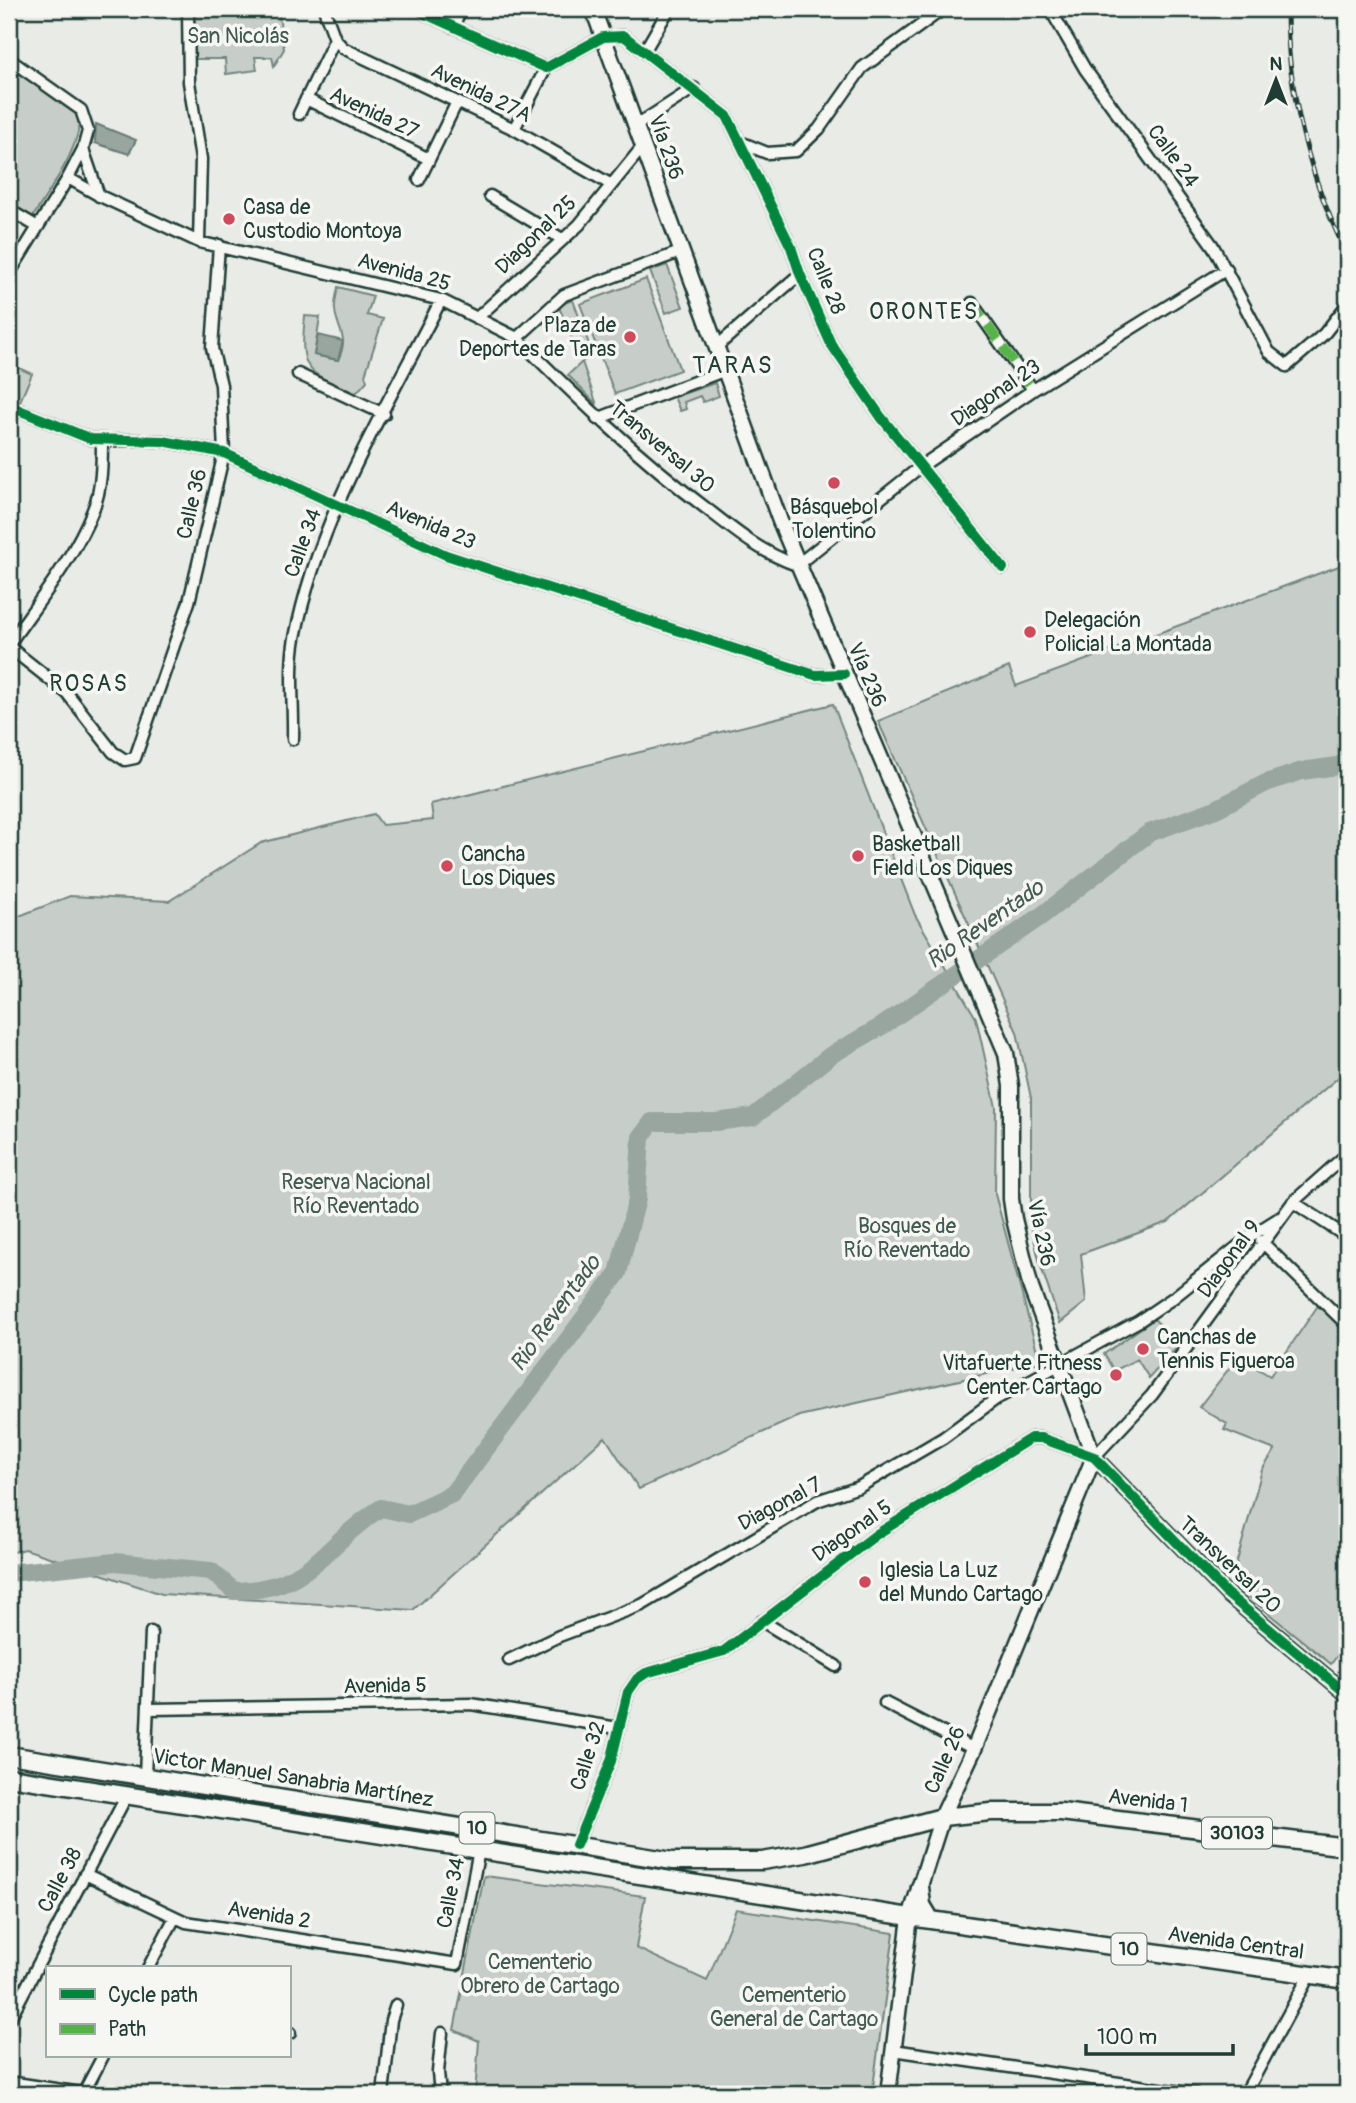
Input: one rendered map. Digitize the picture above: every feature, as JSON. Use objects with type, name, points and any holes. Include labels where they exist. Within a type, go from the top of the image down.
[{"type":"main road","name":"Vía 236","points":[[593,9],[637,125],[723,371],[797,565],[1006,1053],[1012,1086],[1011,1199],[1031,1288],[1061,1364]]},
{"type":"main road","name":"Transversal 20","points":[[1061,1364],[1094,1457]]},
{"type":"main road","name":"Calle 26","points":[[888,2094],[911,1917],[942,1817],[974,1749],[1094,1457]]},
{"type":"main road","name":"Victor Manuel Sanabria Martínez","points":[[11,1758],[145,1776],[673,1861],[762,1861],[806,1854],[942,1817]]},
{"type":"main road","name":"Victor Manuel Sanabria Martínez","points":[[9,1777],[911,1917]]},
{"type":"main road","name":"Avenida 1","points":[[942,1817],[991,1812],[1061,1812],[1347,1847]]},
{"type":"main road","points":[[460,1847],[466,1837],[465,1826]]},
{"type":"main road","points":[[920,1887],[922,1905],[931,1920]]},
{"type":"main road","name":"Avenida Central","points":[[911,1917],[1347,1980]]},
{"type":"street","points":[[188,9],[189,82],[201,159],[199,242]]},
{"type":"street","points":[[299,114],[335,39],[324,9]]},
{"type":"street","points":[[414,9],[546,68]]},
{"type":"street","points":[[453,27],[461,9]]},
{"type":"street","points":[[645,50],[669,9]]},
{"type":"street","points":[[740,142],[767,153],[796,151],[819,129],[862,68],[943,9]]},
{"type":"street","name":"Calle 24","points":[[1051,9],[1085,69],[1158,166],[1227,269],[1256,331],[1269,352],[1287,366],[1324,334],[1347,305]]},
{"type":"street","name":"Calle 28","points":[[603,37],[624,36],[727,116],[791,247],[831,344],[920,467],[1003,568]]},
{"type":"street","points":[[514,129],[546,68],[603,37]]},
{"type":"street","name":"Avenida 27A","points":[[335,39],[343,48],[514,129],[610,184]]},
{"type":"street","points":[[9,59],[81,110],[88,131],[83,149],[68,178],[9,274]]},
{"type":"street","points":[[637,125],[694,89]]},
{"type":"street","name":"Avenida 27","points":[[306,99],[427,158]]},
{"type":"street","points":[[419,180],[427,158],[457,102]]},
{"type":"street","name":"Diagonal 25","points":[[478,317],[579,225],[644,145]]},
{"type":"street","points":[[83,149],[91,180],[100,196]]},
{"type":"street","name":"Avenida 25","points":[[68,178],[100,196],[199,242],[219,244],[442,300],[517,338]]},
{"type":"street","points":[[490,196],[562,239]]},
{"type":"street","points":[[9,210],[38,227]]},
{"type":"street","name":"Calle 36","points":[[9,645],[67,693],[113,752],[130,761],[135,758],[189,602],[224,453],[221,386],[212,348],[219,244]]},
{"type":"street","points":[[517,338],[564,295],[680,252]]},
{"type":"street","name":"Diagonal 23","points":[[797,565],[920,467],[1033,390],[1227,269]]},
{"type":"street","points":[[715,348],[800,274]]},
{"type":"street","name":"Calle 34","points":[[293,739],[294,640],[313,562],[338,504],[442,300]]},
{"type":"street","points":[[972,303],[1033,390]]},
{"type":"street","name":"Transversal 30","points":[[517,338],[597,419],[663,475],[740,534],[779,559],[797,565]]},
{"type":"street","points":[[597,419],[723,371]]},
{"type":"street","points":[[298,374],[384,414]]},
{"type":"street","name":"Avenida 23","points":[[9,406],[91,439],[163,441],[224,453],[446,555],[815,675],[844,674]]},
{"type":"street","points":[[9,645],[78,540],[94,508],[102,467],[102,440]]},
{"type":"street","name":"Diagonal 9","points":[[1094,1457],[1152,1395],[1265,1244],[1293,1202],[1347,1154]]},
{"type":"street","points":[[1293,1202],[1347,1237]]},
{"type":"street","name":"Diagonal 7","points":[[509,1660],[559,1636],[642,1605],[817,1501],[859,1488],[943,1438],[996,1399],[1102,1343],[1173,1298],[1252,1235],[1282,1216]]},
{"type":"street","points":[[1252,1235],[1265,1244],[1347,1325]]},
{"type":"street","name":"Diagonal 5","points":[[637,1679],[646,1673],[714,1656],[877,1534],[1031,1438],[1041,1438],[1094,1457]]},
{"type":"street","name":"Transversal 20","points":[[1094,1457],[1226,1592],[1347,1693]]},
{"type":"street","points":[[762,1621],[836,1666]]},
{"type":"street","points":[[145,1776],[150,1709],[151,1632]]},
{"type":"street","name":"Calle 32","points":[[576,1845],[611,1761],[628,1692],[637,1679]]},
{"type":"street","points":[[885,1703],[974,1749]]},
{"type":"street","name":"Avenida 5","points":[[150,1709],[471,1704],[618,1728]]},
{"type":"street","name":"Calle 38","points":[[9,2020],[127,1795]]},
{"type":"street","name":"Calle 34","points":[[457,1964],[483,1829]]},
{"type":"street","name":"Avenida 2","points":[[85,1874],[174,1919],[457,1964]]},
{"type":"street","points":[[149,1966],[174,1919]]},
{"type":"street","points":[[1245,2094],[1310,1975]]},
{"type":"street","points":[[383,2094],[391,2020],[396,2005]]},
{"type":"street","points":[[440,2094],[438,2072],[442,2033]]},
{"type":"street","points":[[894,2050],[1195,2094]]},
{"type":"street","points":[[83,2094],[102,2058]]},
{"type":"street","points":[[9,2082],[88,2094]]},
{"type":"green space","name":"San Nicolás","points":[[189,9],[278,9],[284,49],[274,66],[272,57],[255,57],[257,70],[226,74],[225,59],[195,59]]},
{"type":"green space","points":[[9,66],[80,113],[76,140],[70,154],[33,217],[9,204],[9,186],[13,175],[9,173]]},
{"type":"green space","points":[[667,265],[683,307],[666,313],[650,271]]},
{"type":"green space","name":"Plaza de Deportes de Taras","points":[[646,279],[680,370],[615,394],[580,304]]},
{"type":"green space","points":[[338,287],[373,296],[367,315],[383,319],[365,375],[367,381],[356,393],[316,374],[309,368],[303,349],[305,316],[320,317],[314,355],[338,360],[343,339],[335,310]]},
{"type":"green space","points":[[573,300],[593,355],[582,362],[558,305]]},
{"type":"green space","points":[[582,362],[597,405],[568,375]]},
{"type":"green space","points":[[10,364],[32,374],[18,406],[9,403]]},
{"type":"green space","points":[[715,383],[719,396],[703,402],[700,396],[684,402],[686,409],[680,411],[674,397]]},
{"type":"green space","points":[[1347,563],[1347,1070],[1168,1222],[1081,1254],[1086,1302],[1060,1323],[1040,1264],[1031,1226],[1031,1098],[1017,1032],[878,721],[1009,667],[1016,686]]},
{"type":"green space","name":"Reserva Nacional Río Reventado","points":[[833,704],[915,915],[976,1018],[996,1107],[995,1194],[1040,1362],[799,1416],[639,1489],[605,1437],[413,1610],[162,1594],[25,1549],[9,1553],[9,920],[70,896],[169,901],[261,843],[374,814],[382,825],[433,820],[431,804]]},
{"type":"green space","points":[[1319,1304],[1347,1334],[1347,1433],[1342,1453],[1347,1456],[1347,1656],[1340,1652],[1331,1664],[1231,1583],[1262,1470],[1275,1450],[1224,1430],[1227,1424],[1199,1407],[1238,1357],[1270,1376]]},
{"type":"green space","name":"Canchas de Tennis Figueroa","points":[[1154,1319],[1180,1344],[1149,1378],[1137,1359],[1114,1371],[1104,1354]]},
{"type":"green space","points":[[484,1876],[645,1896],[636,1948],[707,1981],[736,1909],[894,1933],[872,2094],[475,2094],[479,2041],[454,2030]]},
{"type":"shaded area","points":[[96,124],[136,140],[129,154],[95,143]]},
{"type":"shaded area","points":[[318,335],[343,341],[338,360],[314,355]]},
{"type":"waterway","name":"Rio Reventado","points":[[9,1573],[115,1562],[211,1571],[234,1591],[261,1589],[300,1574],[381,1508],[409,1514],[452,1494],[618,1273],[637,1199],[641,1137],[652,1122],[716,1122],[753,1117],[831,1055],[882,1026],[1040,917],[1149,833],[1216,809],[1266,783],[1302,771],[1347,762]]},
{"type":"railway","points":[[1287,9],[1291,71],[1303,134],[1322,196],[1347,254]]},
{"type":"marked path","points":[[972,303],[1033,390]]},
{"type":"cycle path","points":[[414,9],[546,68],[603,37],[624,36],[727,116],[791,247],[831,344],[881,417],[1003,568]]},
{"type":"cycle path","points":[[9,406],[91,439],[163,441],[224,453],[446,555],[815,675],[844,674]]},
{"type":"cycle path","points":[[576,1845],[611,1761],[628,1692],[637,1679],[646,1673],[724,1651],[877,1534],[1031,1438],[1041,1438],[1094,1457],[1226,1593],[1347,1694]]},
{"type":"place","name":"Casa de Custodio Montoya","points":[[229,219]]},
{"type":"place","name":"Plaza de Deportes de Taras","points":[[630,337]]},
{"type":"place","name":"Básquebol Tolentino","points":[[834,483]]},
{"type":"place","name":"Delegación Policial La Montada","points":[[1030,632]]},
{"type":"place","name":"Basketball Field Los Diques","points":[[858,856]]},
{"type":"place","name":"Cancha Los Diques","points":[[447,866]]},
{"type":"place","name":"Canchas de Tennis Figueroa","points":[[1143,1349]]},
{"type":"place","name":"Vitafuerte Fitness Center Cartago","points":[[1116,1375]]},
{"type":"place","name":"Iglesia La Luz del Mundo Cartago","points":[[865,1582]]},
{"type":"district","name":"ORONTES","points":[[924,311]]},
{"type":"district","name":"TARAS","points":[[733,365]]},
{"type":"district","name":"ROSAS","points":[[89,683]]},
{"type":"park label","name":"Bosques de Río Reventado","points":[[907,1238]]},
{"type":"park label","name":"Cementerio Obrero de Cartago","points":[[540,1974]]},
{"type":"park label","name":"Cementerio General de Cartago","points":[[794,2007]]}]
